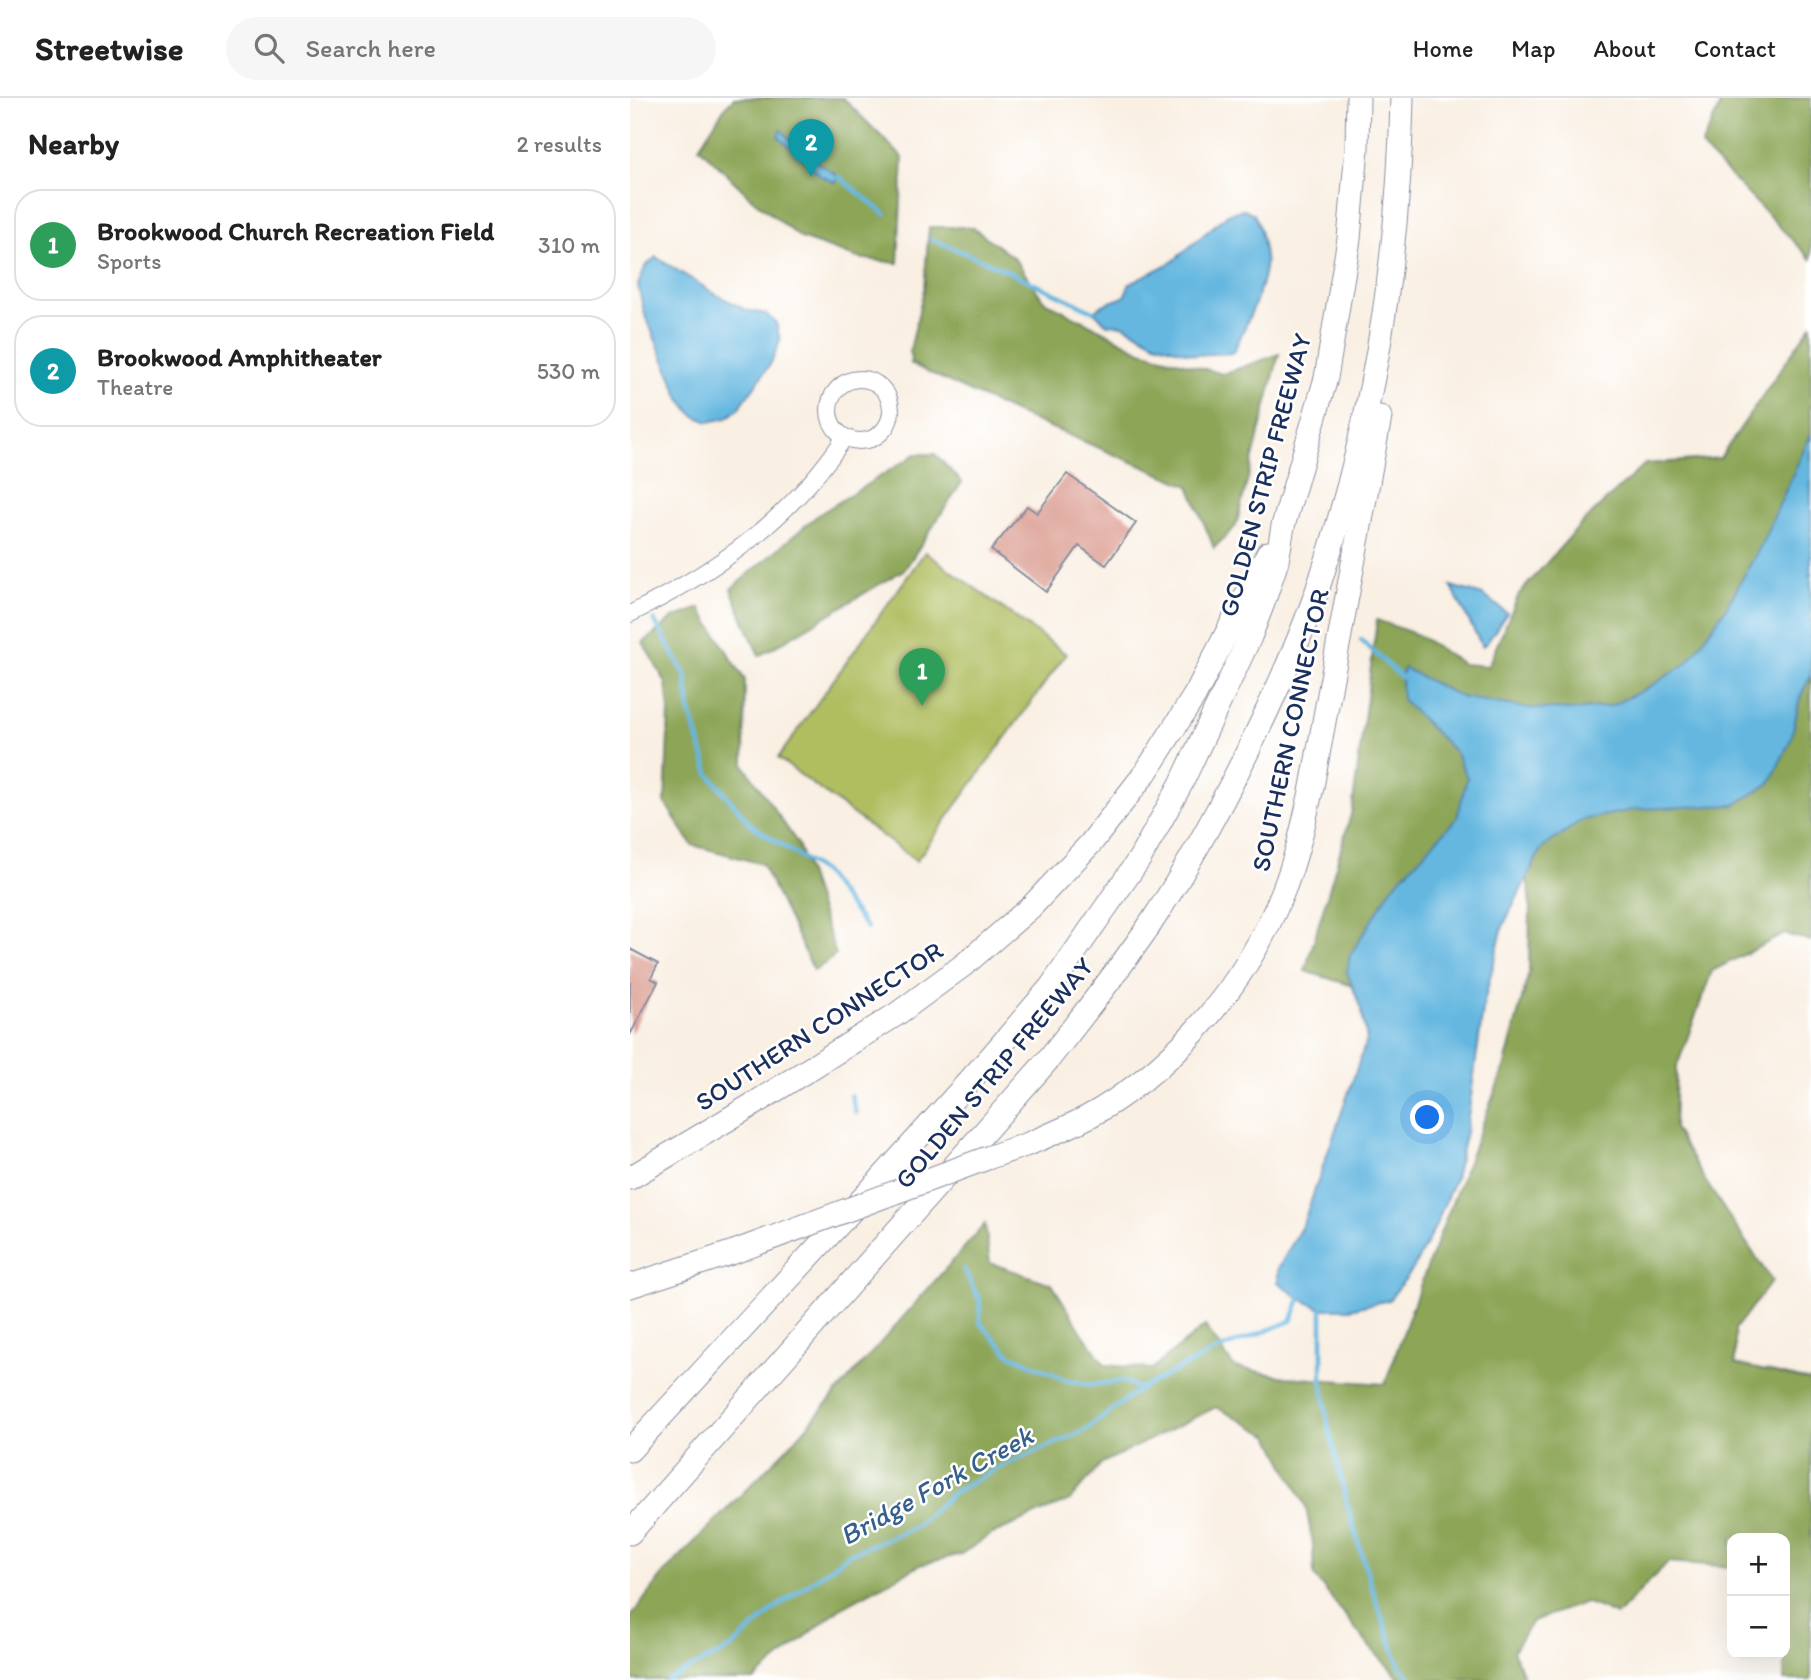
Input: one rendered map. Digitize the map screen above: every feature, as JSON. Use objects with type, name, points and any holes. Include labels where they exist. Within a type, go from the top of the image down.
[{"type":"highway","name":"GOLDEN STRIP FREEWAY","points":[[630,1450],[869,1192],[1050,988],[1140,858],[1181,784],[1251,637],[1277,561],[1283,526],[1326,377],[1349,239],[1357,148],[1358,98]]},
{"type":"highway","name":"GOLDEN STRIP FREEWAY","points":[[630,1533],[1047,1061],[1149,925],[1197,848],[1236,776],[1279,684],[1325,566],[1345,501],[1370,400],[1387,305],[1397,213],[1402,98]]},
{"type":"highway","name":"SOUTHERN CONNECTOR","points":[[630,1286],[734,1252],[1028,1144],[1083,1119],[1153,1073],[1215,1007],[1238,975],[1262,937],[1283,894],[1299,845],[1312,787],[1384,396],[1399,300],[1397,213]]},
{"type":"highway","name":"SOUTHERN CONNECTOR","points":[[630,1178],[897,1014],[965,964],[1031,906],[1091,843],[1146,772],[1195,695],[1283,526]]},
{"type":"street","points":[[630,614],[698,577],[769,526],[826,466],[845,437]]},
{"type":"green space","points":[[734,98],[843,98],[903,158],[898,263],[858,258],[801,238],[751,198],[699,147]]},
{"type":"green space","points":[[1713,98],[1811,98],[1811,259],[1701,146],[1720,105]]},
{"type":"green space","points":[[929,227],[972,227],[1014,258],[1044,301],[1141,351],[1223,374],[1279,354],[1236,526],[1214,548],[1189,486],[1014,412],[911,364],[910,350],[924,289]]},
{"type":"green space","points":[[1811,325],[1811,941],[1784,934],[1712,971],[1676,1069],[1674,1128],[1706,1182],[1772,1281],[1735,1329],[1735,1364],[1811,1381],[1811,1680],[1784,1680],[1784,1659],[1790,1659],[1790,1533],[1727,1533],[1727,1567],[1668,1562],[1617,1615],[1586,1602],[1532,1621],[1513,1651],[1525,1680],[1401,1680],[1370,1647],[1314,1576],[1313,1545],[1306,1507],[1270,1436],[1216,1407],[1102,1463],[1070,1500],[992,1534],[961,1554],[920,1565],[840,1608],[754,1680],[630,1680],[630,1618],[664,1573],[795,1440],[985,1224],[990,1263],[1052,1284],[1105,1365],[1152,1369],[1205,1326],[1234,1367],[1286,1377],[1385,1384],[1504,1068],[1529,972],[1530,905],[1526,864],[1379,994],[1305,971],[1352,811],[1377,620],[1418,635],[1463,664],[1488,666],[1519,594],[1583,522],[1645,464],[1720,458]]},
{"type":"green space","points":[[916,454],[935,454],[962,482],[905,569],[759,656],[731,589],[818,515]]},
{"type":"green space","points":[[925,552],[1066,654],[916,861],[778,758]]},
{"type":"green space","points":[[700,608],[745,680],[744,765],[798,844],[836,955],[814,971],[762,864],[692,845],[665,803],[669,711],[666,683],[643,643],[673,618]]},
{"type":"water","points":[[781,130],[804,153],[839,177],[835,183],[821,176],[778,136]]},
{"type":"water","points":[[1244,209],[1254,214],[1261,233],[1265,269],[1256,301],[1233,353],[1195,355],[1156,343],[1123,325],[1107,324],[1093,311],[1124,297],[1130,283],[1172,262],[1228,214]]},
{"type":"water","points":[[656,257],[717,295],[746,310],[766,314],[776,323],[780,340],[771,363],[739,408],[727,418],[708,422],[693,415],[680,399],[644,312],[638,285],[645,267]]},
{"type":"water","points":[[1811,434],[1811,675],[1800,697],[1791,739],[1770,783],[1734,805],[1637,809],[1582,820],[1541,849],[1503,926],[1484,1002],[1466,1132],[1455,1178],[1435,1227],[1413,1269],[1389,1300],[1350,1309],[1322,1309],[1300,1299],[1278,1282],[1278,1269],[1303,1224],[1367,1039],[1361,1009],[1347,972],[1350,955],[1393,886],[1457,818],[1467,778],[1456,753],[1402,699],[1401,677],[1404,668],[1461,697],[1526,708],[1573,710],[1610,706],[1648,688],[1688,662],[1726,608],[1761,545]]},
{"type":"water","points":[[1451,586],[1483,595],[1507,613],[1487,643],[1482,646]]},
{"type":"building","points":[[1067,474],[1136,523],[1106,565],[1079,546],[1046,592],[991,550],[1027,506],[1037,513]]},
{"type":"building","points":[[630,949],[658,964],[651,978],[658,982],[630,1035]]},
{"type":"waterway","points":[[839,177],[885,214]]},
{"type":"waterway","points":[[931,239],[1093,311]]},
{"type":"waterway","points":[[654,620],[686,676],[690,712],[709,774],[750,824],[823,872],[867,928]]},
{"type":"waterway","points":[[1361,640],[1401,677]]},
{"type":"waterway","points":[[851,1095],[856,1113]]},
{"type":"waterway","points":[[964,1269],[980,1301],[980,1323],[1009,1354],[1066,1380],[1091,1385],[1124,1381],[1140,1389]]},
{"type":"waterway","name":"Bridge Fork Creek","points":[[667,1680],[731,1648],[773,1610],[849,1554],[915,1527],[954,1492],[1000,1467],[1084,1431],[1140,1389],[1212,1352],[1291,1321],[1300,1299]]},
{"type":"waterway","points":[[1322,1309],[1322,1380],[1328,1425],[1349,1511],[1373,1592],[1400,1667],[1413,1680]]},
{"type":"place","name":"Brookwood Amphitheater","points":[[811,177]]},
{"type":"place","name":"Brookwood Church Recreation Field","points":[[922,706]]}]
